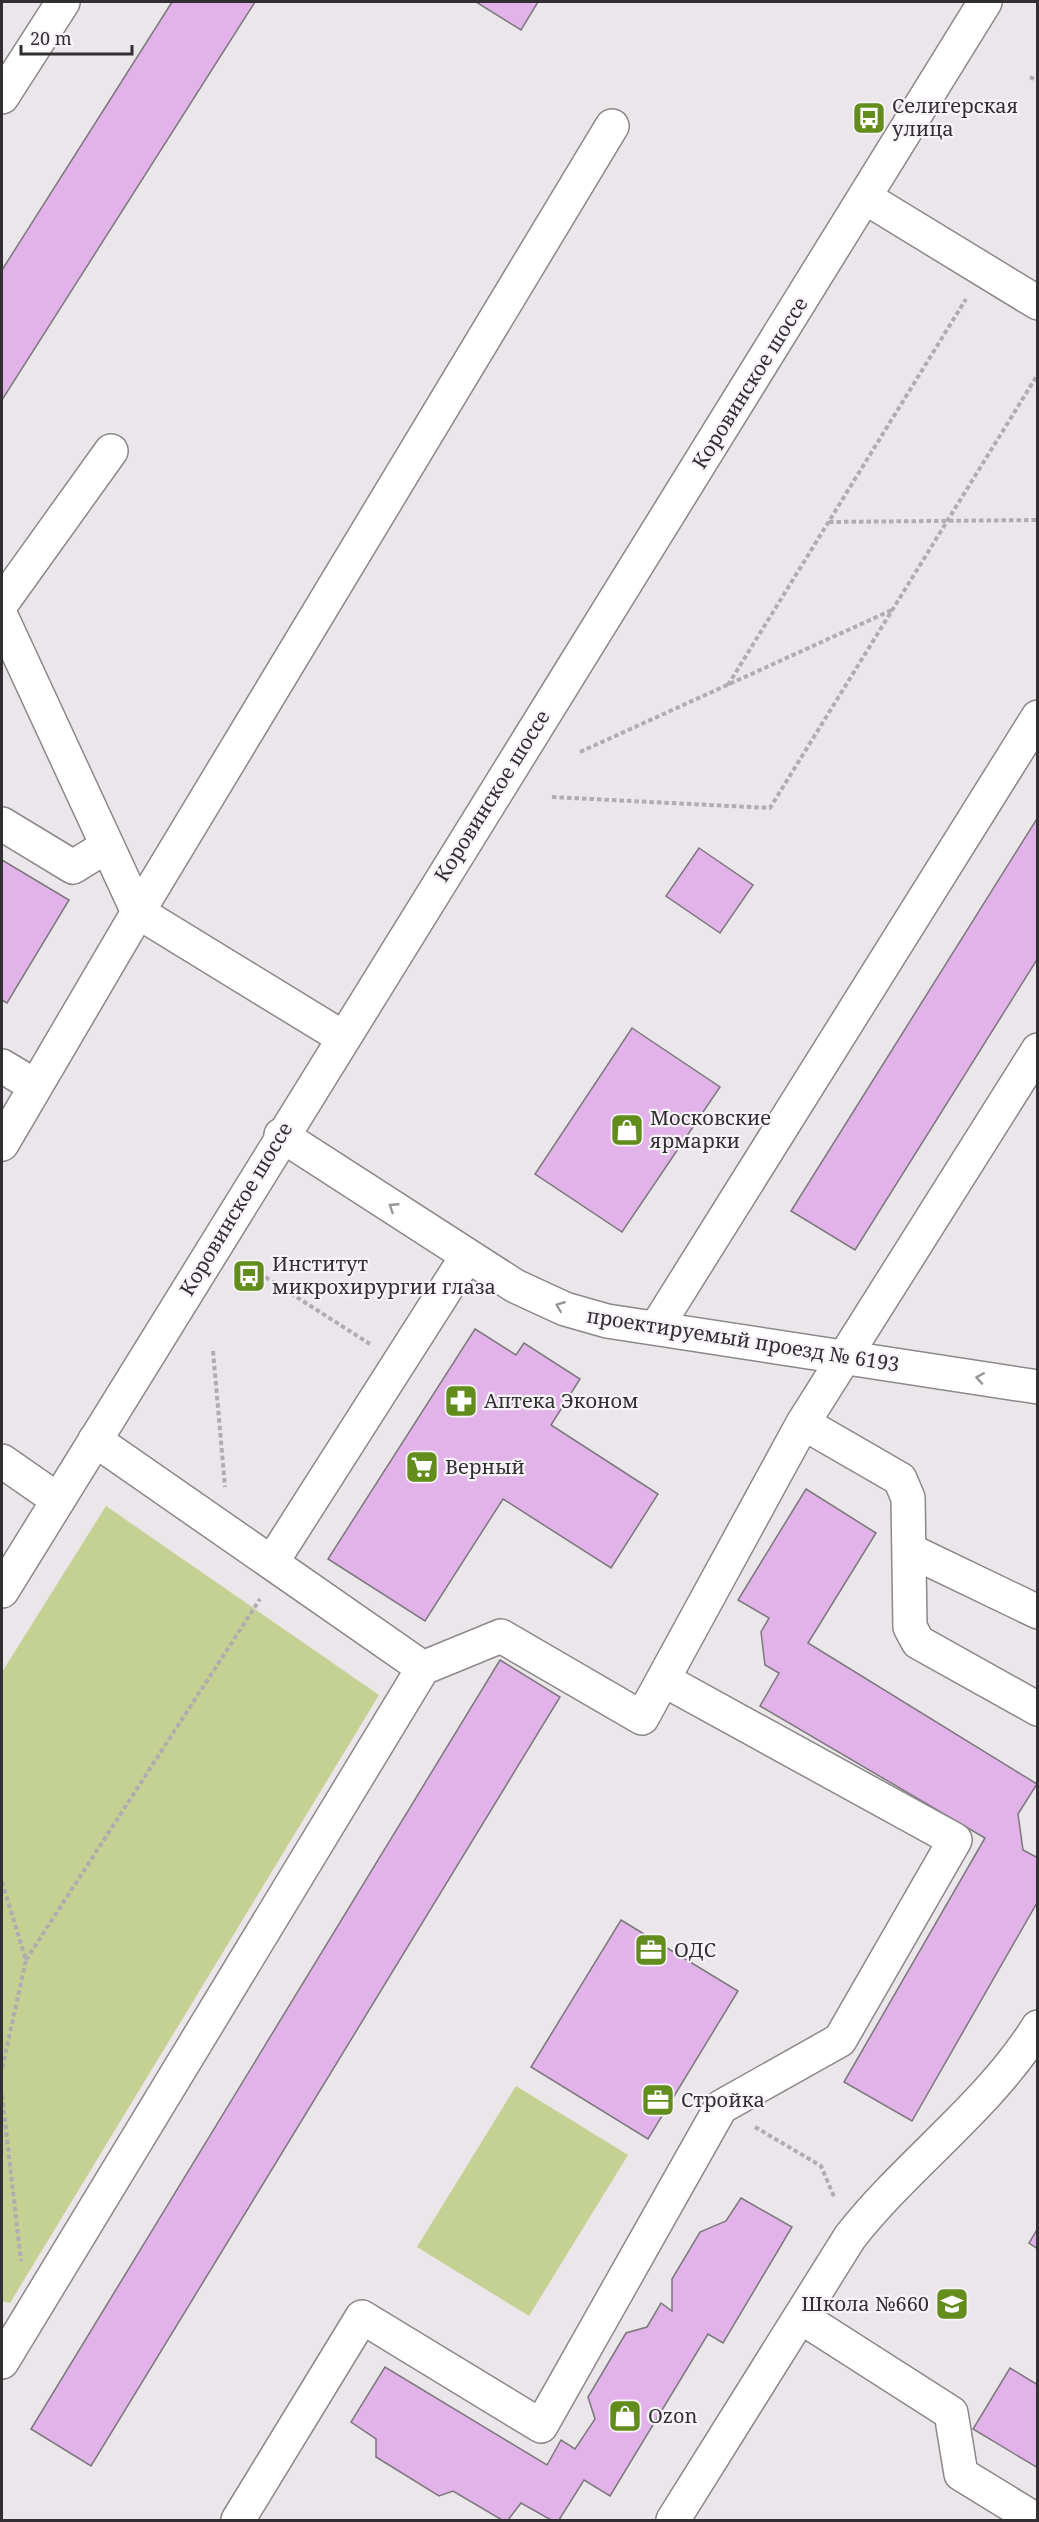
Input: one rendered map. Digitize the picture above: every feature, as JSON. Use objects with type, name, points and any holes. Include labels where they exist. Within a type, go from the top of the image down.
[{"type":"main road","points":[[2,97],[63,2]]},
{"type":"main road","name":"Коровинское шоссе","points":[[2,1591],[281,1135],[866,198],[985,2]]},
{"type":"main road","points":[[2,1144],[138,912],[612,126]]},
{"type":"main road","points":[[866,198],[1038,303]]},
{"type":"main road","points":[[2,603],[111,451]]},
{"type":"main road","points":[[2,618],[138,912],[342,1037]]},
{"type":"main road","points":[[656,1328],[1038,717]]},
{"type":"main road","points":[[2,824],[73,867],[107,846]]},
{"type":"main road","points":[[2,2362],[423,1668],[501,1636],[642,1718],[803,1423],[1038,1050]]},
{"type":"main road","points":[[2,1066],[35,1086]]},
{"type":"main road","name":"проектируемый проезд № 6193","points":[[281,1135],[515,1286],[566,1309],[607,1321],[1038,1387]]},
{"type":"main road","points":[[276,1565],[467,1256]]},
{"type":"main road","points":[[803,1423],[900,1479],[908,1498],[910,1627],[918,1642],[1038,1709]]},
{"type":"main road","points":[[94,1440],[423,1668]]},
{"type":"main road","points":[[2,1461],[58,1500]]},
{"type":"main road","points":[[909,1550],[1038,1612]]},
{"type":"main road","points":[[238,2520],[362,2317],[541,2426],[721,2108],[840,2040],[955,1840],[664,1680]]},
{"type":"main road","points":[[673,2520],[850,2237],[874,2207],[993,2088],[1038,2027]]},
{"type":"main road","points":[[801,2316],[951,2413],[962,2474],[1036,2520]]},
{"type":"path","points":[[1030,77],[1038,81]]},
{"type":"path","points":[[728,685],[984,271]]},
{"type":"path","points":[[552,797],[771,808],[1038,374]]},
{"type":"path","points":[[829,522],[1038,520]]},
{"type":"path","points":[[580,752],[892,610]]},
{"type":"path","points":[[260,1274],[399,1363]]},
{"type":"path","points":[[213,1351],[229,1533]]},
{"type":"path","points":[[2,2070],[26,1960],[276,1565]]},
{"type":"path","points":[[2,1882],[26,1960]]},
{"type":"path","points":[[2,2095],[27,2319]]},
{"type":"path","points":[[721,2108],[821,2166],[850,2237]]},
{"type":"green space","points":[[106,1506],[379,1695],[10,2303],[2,2301],[2,1672]]},
{"type":"green space","points":[[516,2086],[628,2155],[529,2316],[417,2247]]},
{"type":"building","points":[[172,2],[255,2],[2,400],[2,270]]},
{"type":"building","points":[[476,2],[538,2],[521,30]]},
{"type":"building","points":[[1038,817],[1038,958],[855,1250],[791,1211]]},
{"type":"building","points":[[699,848],[753,885],[720,933],[666,896]]},
{"type":"building","points":[[2,860],[69,900],[7,1003],[2,1000]]},
{"type":"building","name":"Московские ярмарки","points":[[632,1028],[720,1087],[622,1232],[535,1174]]},
{"type":"building","points":[[475,1329],[516,1355],[524,1343],[580,1379],[551,1425],[658,1494],[611,1568],[503,1499],[425,1621],[328,1559]]},
{"type":"building","points":[[806,1489],[876,1533],[808,1643],[1037,1784],[1018,1814],[1023,1850],[1038,1858],[1038,1901],[912,2121],[844,2082],[985,1838],[760,1706],[779,1673],[765,1665],[761,1632],[769,1618],[738,1600]]},
{"type":"building","points":[[500,1660],[560,1697],[91,2466],[31,2429]]},
{"type":"building","points":[[621,1920],[738,1991],[648,2139],[531,2067]]},
{"type":"building","points":[[741,2198],[792,2227],[723,2343],[708,2334],[610,2496],[584,2480],[559,2520],[551,2520],[521,2503],[508,2520],[502,2520],[453,2491],[439,2496],[376,2457],[376,2439],[351,2422],[385,2367],[547,2465],[561,2440],[575,2449],[595,2419],[588,2397],[626,2333],[647,2327],[661,2303],[672,2311],[672,2279],[700,2232],[726,2221]]},
{"type":"building","points":[[1038,2228],[1038,2249],[1029,2243]]},
{"type":"building","points":[[1010,2368],[1038,2385],[1038,2468],[973,2429]]},
{"type":"place","name":"Селигерская улица","points":[[869,118]]},
{"type":"place","name":"Московские ярмарки","points":[[627,1130]]},
{"type":"place","name":"Институт микрохирургии глаза","points":[[249,1276]]},
{"type":"place","name":"Аптека Эконом","points":[[461,1401]]},
{"type":"place","name":"Верный","points":[[422,1467]]},
{"type":"place","name":"ОДС","points":[[651,1950]]},
{"type":"place","name":"Стройка","points":[[658,2100]]},
{"type":"place","name":"Школа №660","points":[[952,2304]]},
{"type":"place","name":"Ozon","points":[[625,2416]]}]
